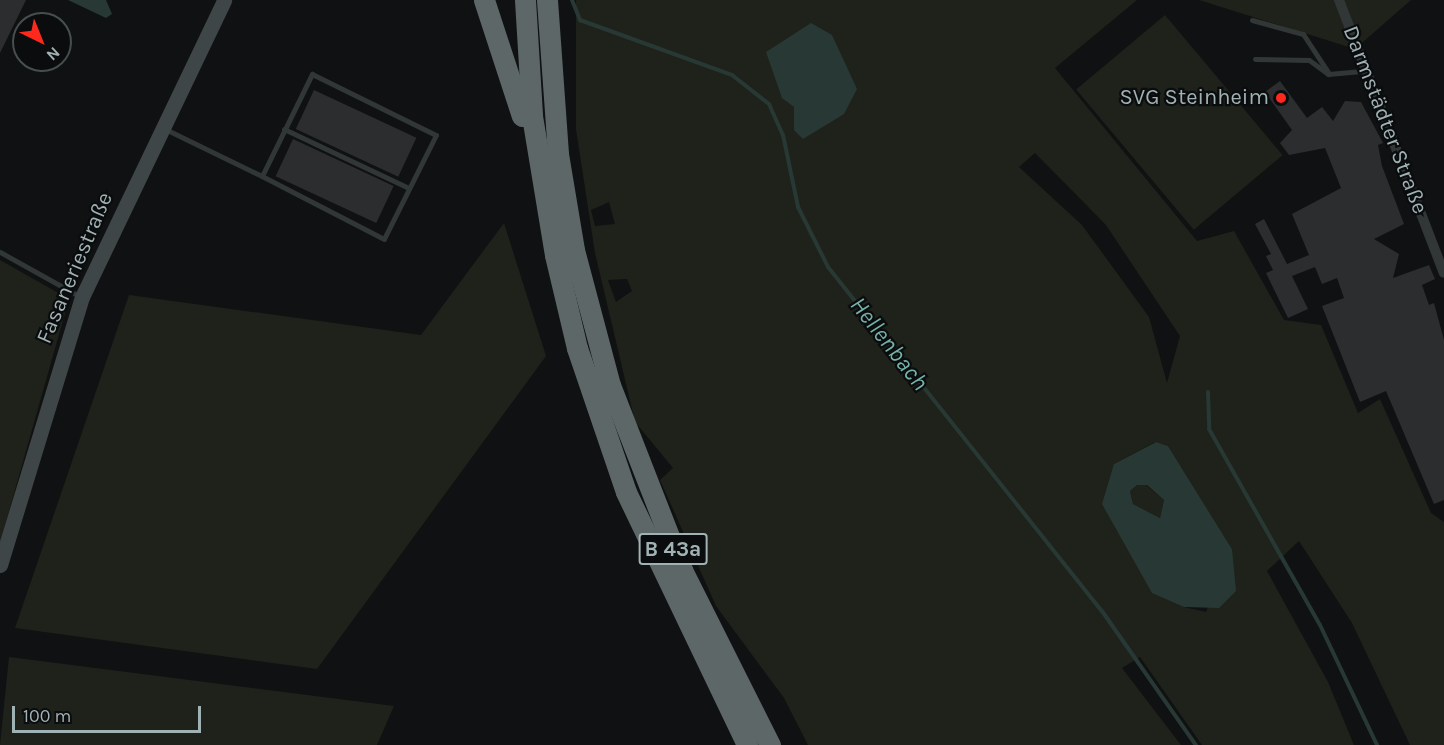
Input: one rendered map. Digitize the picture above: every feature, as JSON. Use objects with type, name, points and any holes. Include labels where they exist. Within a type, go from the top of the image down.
[{"type":"highway","points":[[484,0],[515,88],[549,221]]},
{"type":"highway","name":"B 43a","points":[[525,0],[532,116],[549,221],[577,348],[626,492],[747,745]]},
{"type":"highway","name":"B 43a","points":[[547,0],[558,154],[574,250],[610,385],[682,570],[770,745]]},
{"type":"street","name":"Fasaneriestraße","points":[[0,565],[82,297],[224,0]]},
{"type":"street","name":"Darmstädter Straße","points":[[1339,0],[1444,273]]},
{"type":"lane","points":[[1252,20],[1303,34],[1328,74]]},
{"type":"lane","points":[[1255,59],[1309,60],[1328,74],[1366,70]]},
{"type":"lane","points":[[162,128],[384,239],[436,135],[312,74],[262,176]]},
{"type":"lane","points":[[284,129],[410,188]]},
{"type":"lane","points":[[0,252],[82,297]]},
{"type":"shaded area","points":[[68,0],[106,0],[112,14],[106,18]]},
{"type":"shaded area","points":[[576,0],[1137,0],[1055,68],[1197,241],[1234,231],[1284,320],[1321,325],[1358,413],[1380,399],[1431,513],[1444,522],[1444,745],[1410,745],[1352,623],[1299,541],[1267,571],[1328,682],[1354,745],[1202,745],[1140,657],[1122,668],[1181,745],[808,745],[784,698],[716,606],[660,480],[673,468],[635,422],[595,253],[576,129]],"holes":[[[1035,153],[1106,225],[1180,336],[1167,383],[1149,317],[1082,225],[1019,167]],[[609,202],[615,224],[595,226],[591,210]],[[627,279],[632,291],[616,302],[608,280]],[[1155,442],[1168,446],[1232,549],[1206,612],[1184,607],[1115,528],[1114,464]]]},
{"type":"shaded area","points":[[1199,0],[1411,0],[1355,49]]},
{"type":"shaded area","points":[[1165,15],[1283,155],[1194,230],[1076,90]]},
{"type":"shaded area","points":[[811,23],[832,35],[857,89],[844,114],[803,139],[794,130],[794,107],[782,98],[766,52]]},
{"type":"shaded area","points":[[504,223],[546,356],[317,669],[15,628],[129,295],[421,335]]},
{"type":"shaded area","points":[[0,260],[69,299],[0,543]]},
{"type":"shaded area","points":[[1156,442],[1168,446],[1232,549],[1236,591],[1219,608],[1184,607],[1152,593],[1102,504],[1114,464]],"holes":[[[1137,485],[1147,485],[1164,500],[1160,518],[1133,504],[1130,491]]]},
{"type":"shaded area","points":[[1137,485],[1146,485],[1164,500],[1160,518],[1133,504],[1130,491]]},
{"type":"shaded area","points":[[9,657],[394,706],[377,745],[0,745]]},
{"type":"building","points":[[0,0],[26,0],[20,12],[12,12],[12,29],[0,53]]},
{"type":"building","points":[[1280,81],[1307,118],[1322,107],[1333,121],[1345,101],[1361,102],[1383,143],[1378,145],[1382,166],[1404,224],[1374,239],[1399,254],[1393,278],[1429,265],[1435,279],[1422,285],[1429,305],[1434,303],[1444,340],[1444,500],[1434,504],[1386,391],[1360,402],[1322,306],[1344,298],[1337,278],[1322,284],[1315,267],[1292,276],[1308,309],[1288,318],[1266,273],[1273,270],[1266,256],[1271,254],[1255,224],[1264,219],[1287,264],[1309,255],[1292,214],[1341,188],[1325,148],[1289,155],[1280,143],[1292,130],[1265,92]]},
{"type":"building","points":[[314,90],[416,138],[398,177],[296,129]]},
{"type":"building","points":[[293,139],[394,186],[376,223],[276,176]]},
{"type":"waterway","name":"Hellenbach","points":[[572,0],[580,20],[732,75],[769,104],[783,135],[798,207],[828,267],[1102,611],[1196,745]]},
{"type":"waterway","points":[[1208,392],[1209,429],[1320,625],[1377,745]]},
{"type":"place","name":"SVG Steinheim","points":[[1281,98]]}]
